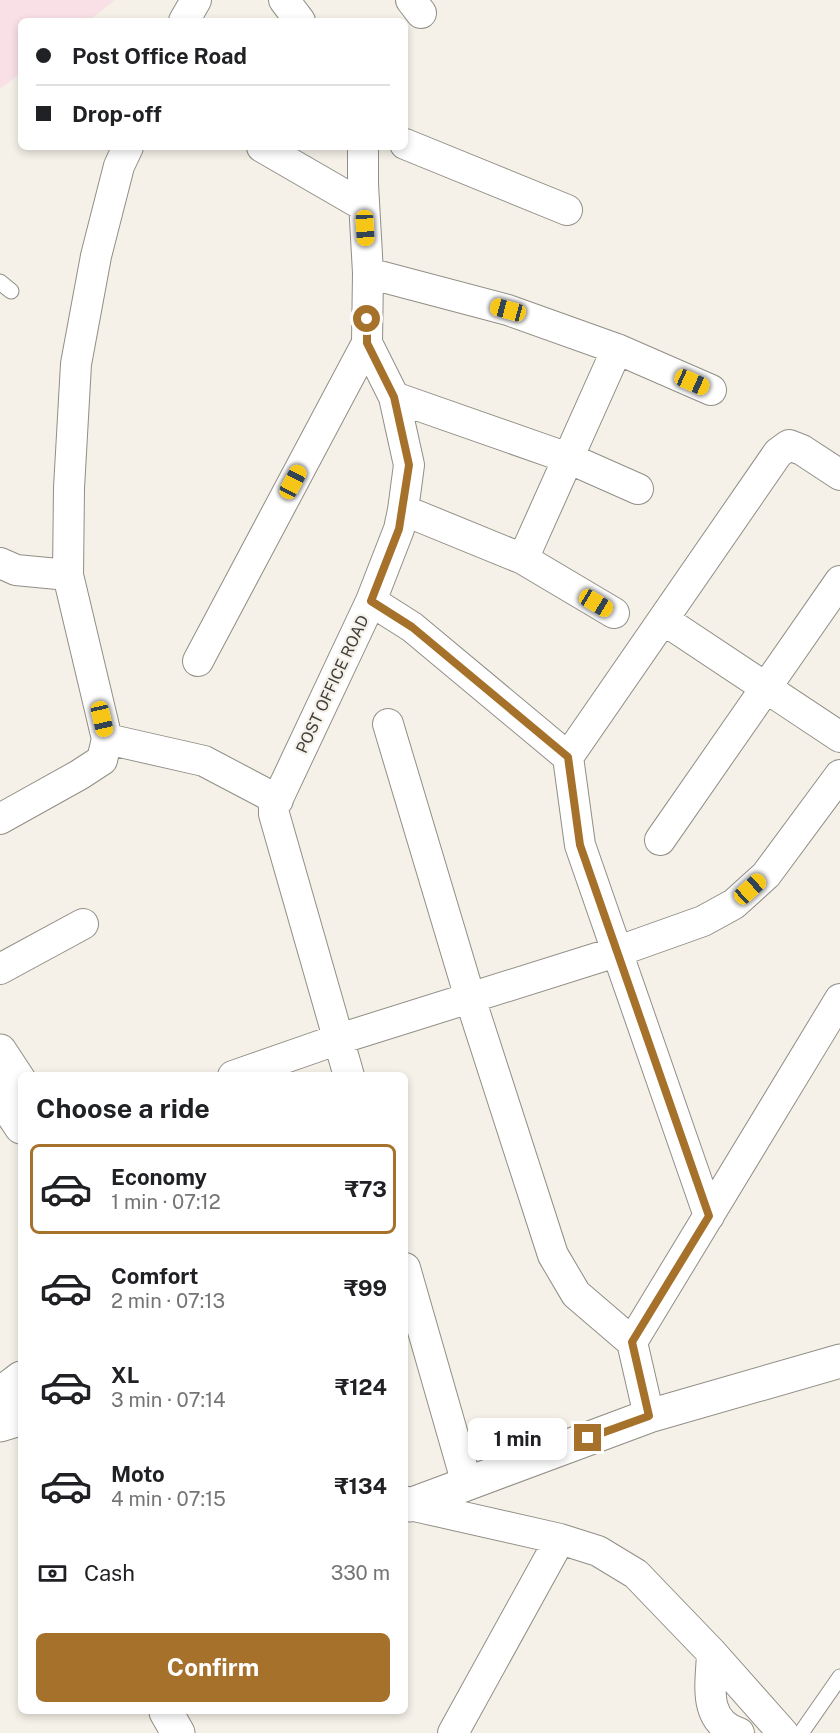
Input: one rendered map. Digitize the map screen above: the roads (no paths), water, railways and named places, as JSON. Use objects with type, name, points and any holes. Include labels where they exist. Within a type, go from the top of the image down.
[{"type":"street","points":[[186,18],[196,0]]},
{"type":"street","points":[[284,0],[298,18]]},
{"type":"street","points":[[408,145],[567,210]]},
{"type":"street","points":[[0,819],[102,760],[107,739],[68,575],[69,488],[76,364],[96,256],[119,166],[127,150]]},
{"type":"street","points":[[267,150],[364,206]]},
{"type":"street","name":"POST OFFICE ROAD","points":[[348,1072],[274,814],[278,800],[371,601],[399,529],[403,510],[409,465],[394,397],[367,343],[368,273],[363,150]]},
{"type":"street","points":[[368,273],[508,310],[617,348],[711,390]]},
{"type":"street","points":[[198,661],[367,343]]},
{"type":"street","points":[[523,559],[617,348]]},
{"type":"street","points":[[394,397],[568,458],[638,489]]},
{"type":"street","points":[[568,757],[778,453],[789,445],[802,450],[840,475]]},
{"type":"street","points":[[403,510],[523,559],[614,614]]},
{"type":"street","points":[[0,563],[16,570],[68,575]]},
{"type":"street","points":[[660,840],[840,581]]},
{"type":"street","points":[[371,601],[412,627],[568,757],[580,845],[709,1216]]},
{"type":"street","points":[[664,620],[840,736]]},
{"type":"street","points":[[388,724],[470,998],[553,1255],[576,1294],[632,1342],[649,1416]]},
{"type":"street","points":[[107,739],[204,761],[278,800]]},
{"type":"street","points":[[244,1072],[339,1039],[616,952],[703,921],[734,904],[766,874],[840,775]]},
{"type":"street","points":[[0,969],[83,924]]},
{"type":"street","points":[[632,1342],[840,999]]},
{"type":"street","points":[[0,1051],[18,1078]]},
{"type":"street","points":[[0,1095],[18,1123]]},
{"type":"street","points":[[408,1278],[467,1484]]},
{"type":"street","points":[[408,1504],[649,1416],[840,1361]]},
{"type":"street","points":[[9,1415],[18,1386]]},
{"type":"street","points":[[408,1504],[560,1539],[597,1551],[636,1574],[712,1653],[783,1733]]},
{"type":"street","points":[[453,1733],[560,1539]]},
{"type":"street","points":[[712,1653],[711,1703],[718,1721],[728,1729],[739,1733]]},
{"type":"street","points":[[167,1714],[178,1733]]},
{"type":"lane","points":[[801,1733],[840,1677]]}]
